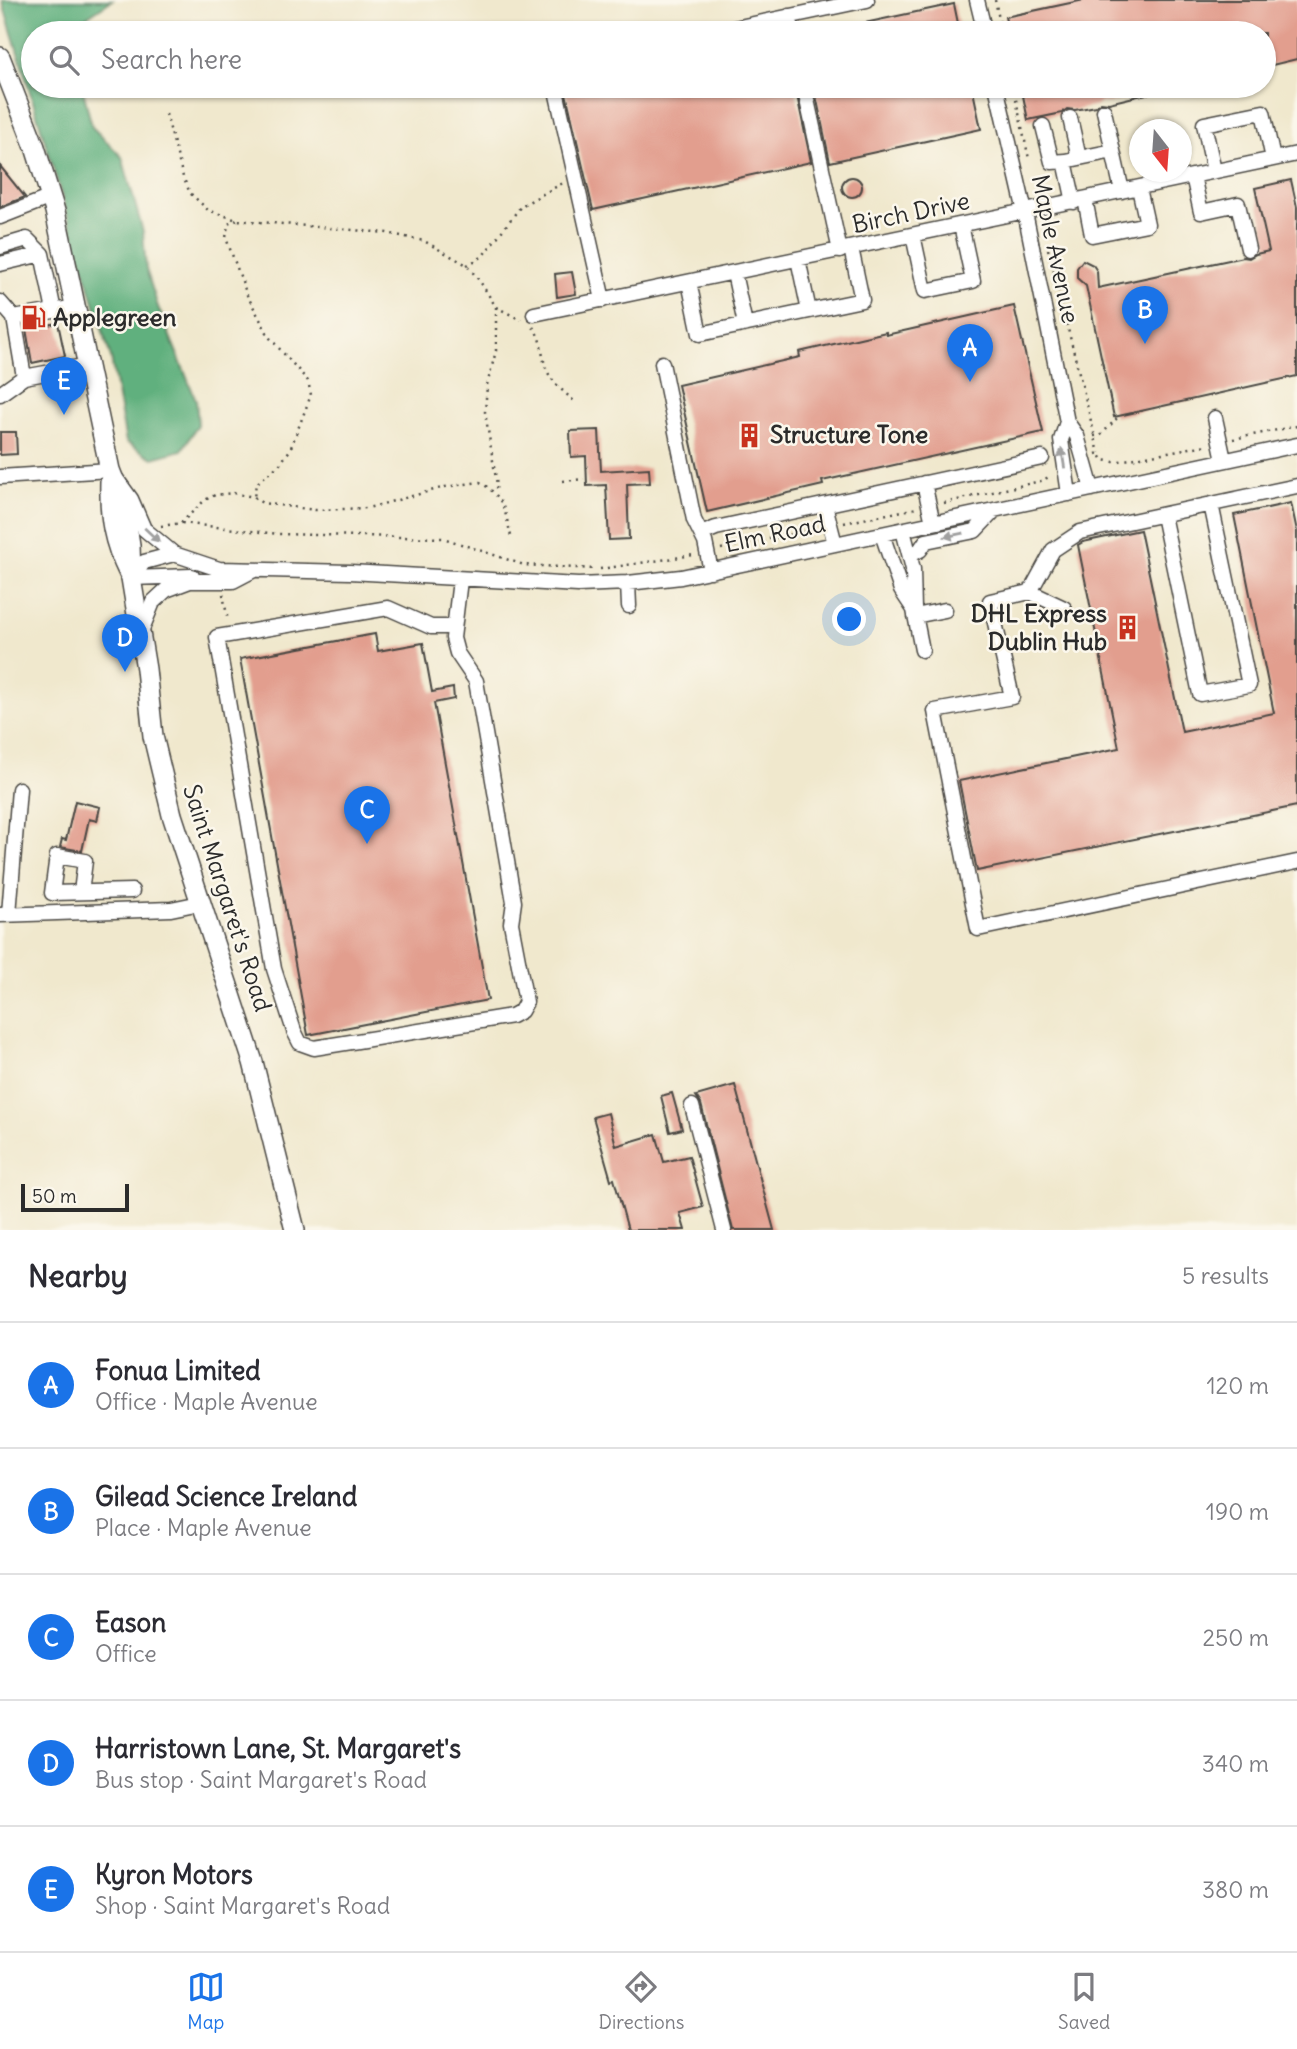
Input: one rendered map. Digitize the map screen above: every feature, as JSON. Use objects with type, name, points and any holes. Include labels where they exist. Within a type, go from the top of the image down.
[{"type":"main road","name":"Saint Margaret's Road","points":[[0,57],[51,197],[76,307],[110,471],[109,504],[116,547],[131,578],[153,736],[172,815],[253,1062],[295,1230]]},
{"type":"street","points":[[766,21],[867,0]]},
{"type":"street","points":[[977,0],[982,21]]},
{"type":"street","points":[[789,16],[790,21]]},
{"type":"street","points":[[558,98],[603,300]]},
{"type":"street","points":[[689,282],[700,334],[862,300],[807,98]]},
{"type":"street","name":"Maple Avenue","points":[[999,98],[1025,212],[1067,422],[1077,436],[1092,489]]},
{"type":"street","points":[[1104,111],[1122,191]]},
{"type":"street","points":[[1214,172],[1204,124],[1263,112],[1273,159]]},
{"type":"street","points":[[1070,118],[1072,159],[1079,200],[1092,235],[1147,224],[1139,188]]},
{"type":"street","points":[[1043,126],[1052,162],[1113,151]]},
{"type":"street","name":"Birch Drive","points":[[534,314],[1273,159],[1296,157]]},
{"type":"street","points":[[1193,176],[1201,212],[1238,204],[1248,249]]},
{"type":"street","points":[[0,217],[51,197]]},
{"type":"street","points":[[913,235],[925,291],[973,281],[961,225]]},
{"type":"street","points":[[0,247],[27,239],[42,254],[54,311]]},
{"type":"street","points":[[0,264],[42,254]]},
{"type":"street","points":[[799,259],[810,311]]},
{"type":"street","points":[[734,273],[745,324]]},
{"type":"street","points":[[0,302],[14,318],[24,377]]},
{"type":"street","points":[[14,318],[76,307]]},
{"type":"street","points":[[662,363],[694,520],[705,542],[711,571]]},
{"type":"street","points":[[0,394],[24,377],[89,365]]},
{"type":"street","points":[[1215,418],[1224,460]]},
{"type":"street","name":"Maple Avenue","points":[[1067,422],[1060,440],[1069,494]]},
{"type":"street","name":"Elm Road","points":[[110,471],[131,499],[144,529],[174,554],[219,569],[350,572],[578,585],[681,577],[1297,445]]},
{"type":"street","points":[[701,534],[716,528],[1042,458]]},
{"type":"street","points":[[0,477],[110,471]]},
{"type":"street","points":[[924,483],[933,523]]},
{"type":"street","points":[[1030,592],[1053,550],[1080,532],[1297,486]]},
{"type":"street","points":[[1163,514],[1199,694],[1249,685],[1211,504]]},
{"type":"street","points":[[825,505],[835,544]]},
{"type":"street","points":[[911,555],[920,550],[926,541],[975,530],[995,510]]},
{"type":"street","points":[[903,530],[911,555],[914,613],[922,650]]},
{"type":"street","points":[[882,534],[901,590],[914,613]]},
{"type":"street","points":[[131,578],[144,562],[174,554]]},
{"type":"street","name":"Elm Road","points":[[131,578],[197,576],[219,569]]},
{"type":"street","name":"Elm Road","points":[[140,634],[153,602],[166,590],[190,581],[233,581],[255,570]]},
{"type":"street","points":[[453,627],[431,627],[388,608],[217,637],[274,969],[300,1043],[314,1048],[512,1016],[522,1011],[526,1002],[511,923],[514,902],[476,681],[457,653],[453,627],[460,580]]},
{"type":"street","points":[[628,583],[629,606]]},
{"type":"street","points":[[1064,608],[1030,592],[990,601],[1012,697],[935,712],[978,929],[1297,862]]},
{"type":"street","points":[[914,613],[945,610]]},
{"type":"street","points":[[19,789],[5,914],[171,909],[200,903]]},
{"type":"street","points":[[81,892],[132,891]]},
{"type":"street","points":[[692,1106],[724,1230]]},
{"type":"path","points":[[995,0],[999,21]]},
{"type":"path","points":[[1016,98],[1030,164]]},
{"type":"path","points":[[166,114],[183,177],[190,193],[208,210],[237,220],[387,233],[424,242],[467,265],[496,307],[534,328],[540,338],[546,369],[574,401]]},
{"type":"path","points":[[467,265],[482,257],[521,206],[571,179]]},
{"type":"path","points":[[237,220],[228,224],[226,238],[247,295],[270,338],[308,381],[311,394],[290,450],[280,464],[256,484],[254,497]]},
{"type":"path","points":[[1047,243],[1099,453]]},
{"type":"path","points":[[495,492],[497,485],[485,412],[487,386],[496,351],[496,307]]},
{"type":"path","points":[[1094,436],[1101,435],[1119,416]]},
{"type":"path","points":[[1101,435],[1102,441]]},
{"type":"path","points":[[563,481],[584,479]]},
{"type":"path","points":[[181,523],[215,495],[233,493],[254,497],[262,503],[315,510],[368,508],[445,487],[480,482],[495,492],[504,509],[511,536]]},
{"type":"path","points":[[222,590],[231,635]]},
{"type":"green space","points":[[2,0],[112,0],[82,21],[21,21],[21,62]]},
{"type":"green space","points":[[32,98],[85,98],[92,127],[122,157],[143,232],[146,269],[158,307],[196,400],[198,425],[182,450],[153,458],[126,442],[111,358]]},
{"type":"building","points":[[1084,0],[1297,0],[1297,59],[1276,64],[1276,21],[1006,21],[1005,17]]},
{"type":"building","points":[[954,4],[958,21],[874,21]]},
{"type":"building","points":[[567,98],[798,98],[811,162],[593,210]]},
{"type":"building","points":[[817,98],[975,98],[981,129],[830,162]]},
{"type":"building","points":[[1023,98],[1130,98],[1101,102],[1096,106],[1075,110],[1067,109],[1062,113],[1028,120]]},
{"type":"building","points":[[0,166],[25,197],[0,207]]},
{"type":"building","points":[[852,177],[859,180],[862,187],[859,194],[852,197],[845,194],[842,187],[845,180]]},
{"type":"building","points":[[1291,180],[1297,207],[1297,376],[1114,417],[1086,286],[1077,278],[1077,268],[1083,260],[1093,265],[1097,271],[1098,288],[1243,257],[1249,258],[1269,251],[1255,188]]},
{"type":"building","points":[[572,272],[576,294],[557,297],[555,274]]},
{"type":"building","points":[[1014,306],[1043,432],[822,481],[823,485],[707,512],[678,385],[800,357],[799,352]]},
{"type":"building","points":[[58,323],[65,356],[32,363],[26,329]]},
{"type":"building","points":[[599,430],[601,471],[649,468],[650,483],[627,484],[629,539],[609,540],[606,485],[587,486],[586,456],[571,457],[570,431]]},
{"type":"building","points":[[0,432],[16,432],[17,454],[0,455]]},
{"type":"building","name":"DHL Express Dublin Hub","points":[[1291,503],[1297,531],[1297,806],[977,871],[959,781],[1119,748],[1078,545],[1140,530],[1182,732],[1274,713],[1234,515]]},
{"type":"building","points":[[375,634],[378,651],[423,643],[432,692],[453,688],[454,699],[434,703],[488,1000],[308,1035],[240,659]]},
{"type":"building","points":[[75,801],[100,807],[97,821],[89,819],[82,851],[60,847],[62,839],[66,840]]},
{"type":"building","points":[[735,1085],[774,1230],[733,1230],[701,1104],[696,1096]]},
{"type":"building","points":[[672,1093],[682,1129],[670,1132],[661,1096]]},
{"type":"building","points":[[608,1113],[616,1146],[656,1134],[664,1162],[689,1156],[703,1207],[680,1213],[685,1230],[628,1230],[593,1117]]},
{"type":"place","name":"Applegreen","points":[[33,318]]},
{"type":"place","name":"Gilead Science Ireland","points":[[1145,344]]},
{"type":"place","name":"Fonua Limited","points":[[970,382]]},
{"type":"place","name":"Kyron Motors","points":[[64,415]]},
{"type":"place","name":"Structure Tone","points":[[750,435]]},
{"type":"place","name":"DHL Express Dublin Hub","points":[[1127,628]]},
{"type":"place","name":"Harristown Lane, St. Margaret's","points":[[125,672]]},
{"type":"place","name":"Eason","points":[[367,844]]}]
